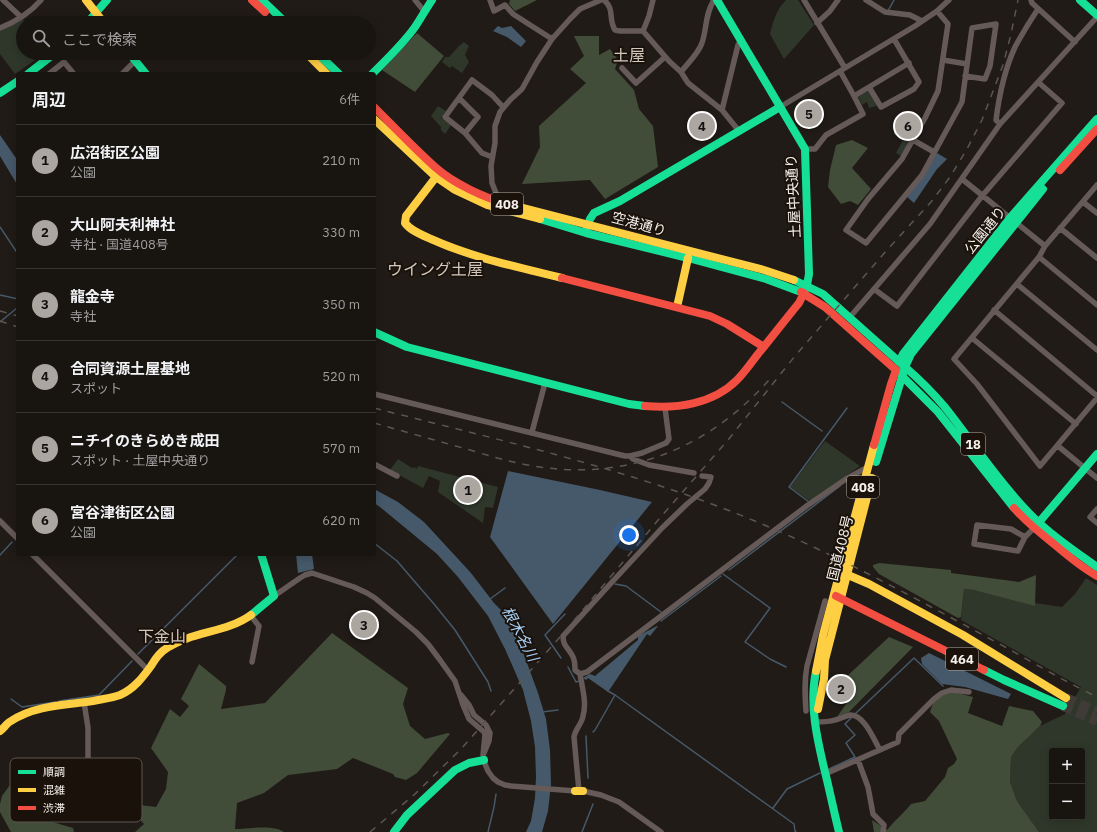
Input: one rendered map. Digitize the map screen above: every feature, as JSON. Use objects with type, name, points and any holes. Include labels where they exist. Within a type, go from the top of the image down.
[{"type":"main road","points":[[86,0],[98,16]]},
{"type":"main road","points":[[93,16],[107,0]]},
{"type":"main road","points":[[252,0],[269,16]]},
{"type":"main road","points":[[262,0],[279,16]]},
{"type":"main road","points":[[374,72],[416,27],[424,11],[432,0]]},
{"type":"main road","name":"土屋中央通り","points":[[376,333],[407,347],[644,407],[665,408],[697,402],[722,391],[735,381],[764,348],[799,303],[804,293],[809,274],[807,191],[805,149],[717,0]]},
{"type":"main road","points":[[1080,0],[1097,16]]},
{"type":"main road","points":[[31,72],[46,60]]},
{"type":"main road","points":[[313,60],[325,72]]},
{"type":"main road","points":[[324,60],[337,72]]},
{"type":"main road","points":[[135,61],[144,72]]},
{"type":"main road","points":[[2,92],[16,82]]},
{"type":"main road","points":[[586,233],[590,219],[594,213],[620,201],[780,108]]},
{"type":"main road","name":"空港通り","points":[[376,109],[436,168],[499,205],[586,233],[766,279],[804,293],[825,307],[899,372]]},
{"type":"main road","name":"公園通り","points":[[899,372],[903,354],[1097,119]]},
{"type":"main road","name":"空港通り","points":[[376,121],[436,177],[455,190],[487,205],[499,205],[588,224],[764,270],[807,285],[823,294],[902,364]]},
{"type":"main road","name":"公園通り","points":[[1013,220],[1097,129]]},
{"type":"main road","points":[[436,177],[405,219],[407,225],[419,233],[445,246],[466,254],[677,307],[718,319],[739,330],[764,348]]},
{"type":"main road","points":[[677,307],[688,258]]},
{"type":"main road","name":"18","points":[[902,364],[928,388],[944,406],[1037,525],[1082,567],[1097,576]]},
{"type":"main road","name":"18","points":[[899,372],[938,412],[1013,506],[1037,525],[1097,567]]},
{"type":"main road","name":"国道408号","points":[[839,832],[820,751],[816,722],[824,679],[825,660],[837,596],[879,425],[891,384],[899,372]]},
{"type":"main road","name":"国道408号","points":[[843,573],[886,427],[899,372]]},
{"type":"main road","points":[[1037,525],[1097,454]]},
{"type":"main road","points":[[0,731],[17,716],[28,712],[117,696],[125,692],[141,679],[159,654],[166,648],[179,641],[241,622],[251,616],[274,596],[262,556]]},
{"type":"main road","points":[[843,573],[875,588],[963,635],[1066,698]]},
{"type":"main road","name":"464","points":[[837,596],[972,664],[1063,706]]},
{"type":"main road","points":[[394,832],[407,815],[455,770],[483,758]]},
{"type":"street","points":[[3,0],[20,16]]},
{"type":"street","points":[[22,16],[35,7],[41,0]]},
{"type":"street","points":[[415,0],[424,11]]},
{"type":"street","points":[[490,0],[494,11],[506,3],[513,14],[552,39]]},
{"type":"street","points":[[499,205],[492,183],[491,166],[495,143],[495,126],[500,112],[503,107],[522,89],[552,39],[570,19],[580,9],[602,0],[610,6],[615,30],[643,31],[665,57],[681,72],[688,83],[722,110],[739,131]]},
{"type":"street","points":[[643,31],[653,0]]},
{"type":"street","points":[[681,72],[698,52],[702,44],[708,10],[714,0]]},
{"type":"street","points":[[817,22],[830,11],[838,0]]},
{"type":"street","points":[[866,0],[875,2],[885,12],[910,15],[922,21]]},
{"type":"street","points":[[780,108],[894,39],[937,11],[949,0]]},
{"type":"street","points":[[1031,0],[1038,9],[1075,42]]},
{"type":"street","points":[[805,149],[814,149],[826,135],[863,114],[843,70],[806,1]]},
{"type":"street","points":[[1000,124],[996,120],[998,103],[1005,76],[1015,48],[1038,9]]},
{"type":"street","points":[[937,11],[948,24],[938,91],[902,159],[868,199],[846,230],[866,243],[922,175],[962,102],[965,76],[972,28],[996,24],[990,66],[985,79],[965,76]]},
{"type":"street","points":[[850,318],[930,224],[1000,124],[1097,16]]},
{"type":"street","points":[[0,28],[16,20]]},
{"type":"street","points":[[870,87],[881,107],[914,89],[919,82],[894,39]]},
{"type":"street","points":[[722,110],[738,46],[741,40]]},
{"type":"street","points":[[622,68],[636,83],[665,57]]},
{"type":"street","points":[[943,60],[967,64]]},
{"type":"street","points":[[124,72],[135,61]]},
{"type":"street","points":[[51,72],[64,62],[72,72]]},
{"type":"street","points":[[854,96],[909,63]]},
{"type":"street","points":[[492,157],[482,153],[465,133],[445,117],[472,80],[492,95],[503,107]]},
{"type":"street","points":[[874,289],[897,306],[982,196],[1062,103],[1038,82]]},
{"type":"street","points":[[459,98],[478,116],[465,133]]},
{"type":"street","points":[[913,140],[934,152]]},
{"type":"street","points":[[962,179],[1045,246]]},
{"type":"street","points":[[994,310],[1097,397],[1040,466],[976,384],[954,359],[994,310],[1039,258],[1045,246],[1097,185]]},
{"type":"street","points":[[1083,202],[1097,213]]},
{"type":"street","points":[[1060,228],[1097,258]]},
{"type":"street","points":[[1039,258],[1097,305]]},
{"type":"street","points":[[1017,284],[1097,350]]},
{"type":"street","points":[[972,338],[1076,424]]},
{"type":"street","points":[[532,432],[545,383]]},
{"type":"street","points":[[376,394],[532,432],[585,447],[630,456],[642,453],[666,443],[669,439],[665,408]]},
{"type":"street","points":[[1058,446],[1097,478]]},
{"type":"street","points":[[630,456],[633,459],[649,465],[694,473]]},
{"type":"street","points":[[376,465],[397,476]]},
{"type":"street","points":[[580,679],[587,672],[808,505],[846,479],[868,468]]},
{"type":"street","points":[[579,791],[574,737],[583,717],[584,702],[580,679],[575,670],[575,661],[563,642],[563,636],[662,528],[705,489],[709,483],[710,477],[702,476]]},
{"type":"street","points":[[1097,509],[1090,517],[1097,523]]},
{"type":"street","points":[[0,521],[16,538]]},
{"type":"street","points":[[1025,537],[1011,529],[977,525],[974,544],[1018,551],[1025,537],[1037,525]]},
{"type":"street","points":[[34,556],[148,669]]},
{"type":"street","points":[[274,596],[300,578],[312,573],[341,582],[367,593],[416,632],[428,644],[455,681],[463,705],[470,719],[484,732],[483,758],[488,771],[496,780],[505,785],[518,787],[579,791],[601,795],[619,802],[661,832]]},
{"type":"street","points":[[806,711],[804,694],[805,677],[825,601]]},
{"type":"street","points":[[251,616],[258,626],[252,662]]},
{"type":"street","points":[[825,774],[898,742],[899,734],[942,693],[951,690],[969,692]]},
{"type":"street","points":[[84,702],[88,728],[88,758]]},
{"type":"street","points":[[816,722],[853,716],[861,719],[880,750]]},
{"type":"street","points":[[858,760],[868,787],[873,814],[884,825],[883,832]]},
{"type":"green space","points":[[510,0],[537,0],[515,11],[509,4]]},
{"type":"green space","points":[[786,0],[798,0],[814,25],[784,59],[770,34],[772,24],[780,7]]},
{"type":"green space","points":[[16,20],[16,60],[35,60],[15,74],[0,54],[0,28]]},
{"type":"green space","points":[[417,33],[444,56],[415,92],[382,70]]},
{"type":"green space","points":[[574,36],[599,36],[599,55],[610,49],[618,60],[615,69],[634,90],[639,109],[653,126],[658,167],[605,199],[590,180],[522,184],[540,147],[539,126],[586,83],[570,69],[584,56]]},
{"type":"green space","points":[[464,42],[469,46],[465,55],[469,62],[462,73],[452,66],[450,68],[442,62],[445,57],[449,57]]},
{"type":"green space","points":[[869,90],[877,106],[869,108],[867,102],[862,105],[858,96]]},
{"type":"green space","points":[[438,106],[446,111],[441,118],[451,125],[445,134],[431,116]]},
{"type":"green space","points":[[907,110],[922,119],[901,156],[896,153],[903,140],[893,134]]},
{"type":"green space","points":[[852,140],[868,148],[852,168],[871,189],[858,205],[850,201],[841,204],[828,187],[830,170],[836,145]]},
{"type":"green space","points":[[825,441],[860,466],[810,501],[790,487]]},
{"type":"green space","points":[[398,459],[412,468],[414,467],[417,469],[418,466],[498,487],[493,508],[485,507],[483,523],[438,492],[440,481],[429,476],[423,488],[390,470]]},
{"type":"green space","points":[[879,563],[951,570],[951,573],[1019,582],[1036,575],[1035,606],[974,590],[964,589],[961,617],[958,618],[879,574],[873,565]]},
{"type":"green space","points":[[1086,578],[1097,585],[1097,832],[1039,832],[1017,801],[1010,782],[1011,757],[1018,747],[1040,726],[1065,714],[1081,687],[961,620],[964,589],[1015,595],[1035,603],[1062,607],[1075,594]]},
{"type":"green space","points":[[332,633],[408,688],[403,704],[410,726],[425,739],[448,733],[450,734],[417,773],[406,780],[395,777],[393,774],[353,758],[337,769],[288,775],[264,793],[237,803],[235,829],[273,828],[284,832],[135,832],[144,824],[142,822],[142,805],[156,807],[166,789],[168,772],[151,748],[170,709],[180,717],[189,706],[181,699],[199,664],[226,686],[221,709],[265,703]]},
{"type":"green space","points":[[889,637],[913,647],[849,712],[837,717],[853,694],[845,678]]},
{"type":"green space","points":[[953,692],[973,697],[968,713],[1002,726],[1009,706],[1033,711],[1042,722],[1040,726],[1018,747],[1011,757],[1010,782],[1017,801],[1039,832],[874,832],[872,820],[887,830],[911,804],[925,801],[945,777],[948,768],[954,764],[957,759],[939,721],[930,712],[933,703],[938,698]]},
{"type":"green space","points":[[10,785],[10,822],[52,822],[73,828],[74,832],[11,832],[0,812],[2,796]]},
{"type":"water","points":[[498,26],[502,28],[511,26],[526,41],[521,47],[507,37],[493,31]]},
{"type":"water","points":[[0,135],[16,158],[16,183],[0,156]]},
{"type":"water","points":[[937,153],[947,159],[937,169],[914,203],[907,197]]},
{"type":"water","points":[[508,471],[652,502],[553,624],[490,537]]},
{"type":"water","points":[[376,490],[398,502],[424,522],[471,573],[494,603],[503,612],[523,652],[546,719],[550,750],[551,784],[548,811],[542,832],[526,832],[531,821],[535,798],[535,747],[531,721],[523,690],[505,649],[488,616],[458,577],[437,554],[376,504]]},
{"type":"water","points":[[296,556],[312,556],[314,569],[298,573]]},
{"type":"water","points":[[657,626],[650,636],[647,634],[608,692],[588,678],[586,680],[583,678],[590,674],[595,676],[638,640],[638,636]]},
{"type":"water","points":[[929,653],[1011,694],[1008,699],[965,687],[942,684],[922,664],[921,658]]},
{"type":"waterway","points":[[888,11],[894,0]]},
{"type":"waterway","points":[[0,227],[16,251]]},
{"type":"waterway","points":[[0,295],[16,299]]},
{"type":"waterway","points":[[0,322],[16,309]]},
{"type":"waterway","points":[[782,402],[822,431]]},
{"type":"waterway","points":[[809,502],[789,487],[847,408]]},
{"type":"waterway","points":[[729,570],[840,486]]},
{"type":"waterway","points":[[0,555],[12,542]]},
{"type":"waterway","points":[[376,545],[397,561],[455,630],[488,682],[491,691]]},
{"type":"waterway","points":[[138,654],[236,556]]},
{"type":"waterway","points":[[723,574],[770,608],[745,642],[770,659],[786,667]]},
{"type":"waterway","points":[[661,621],[721,576]]},
{"type":"waterway","points":[[615,584],[626,586],[661,612]]},
{"type":"waterway","points":[[490,599],[505,588]]},
{"type":"waterway","points":[[561,658],[545,635],[565,614]]},
{"type":"waterway","points":[[855,714],[914,658],[943,686]]},
{"type":"waterway","points":[[59,701],[99,695],[132,661]]},
{"type":"waterway","points":[[568,667],[576,682],[579,681]]},
{"type":"waterway","points":[[608,691],[794,824],[796,832]]},
{"type":"waterway","points":[[593,732],[615,695]]},
{"type":"waterway","points":[[11,699],[22,707],[55,702]]},
{"type":"waterway","points":[[542,712],[558,710]]},
{"type":"waterway","points":[[829,769],[855,757],[846,743],[855,735],[845,724],[852,717]]},
{"type":"waterway","points":[[586,736],[588,778]]},
{"type":"waterway","points":[[773,808],[787,789],[820,773]]},
{"type":"waterway","points":[[488,832],[496,794]]},
{"type":"waterway","points":[[582,832],[593,804]]},
{"type":"tunnel","points":[[1066,698],[1097,712]]},
{"type":"tunnel","points":[[1063,706],[1097,721]]},
{"type":"railway","points":[[370,832],[415,794],[461,749],[561,636],[659,519],[728,440],[795,356],[887,250],[931,202],[950,177],[982,120],[1003,65],[1018,0]]},
{"type":"railway","points":[[0,311],[16,315]]},
{"type":"railway","points":[[0,321],[16,326]]},
{"type":"railway","points":[[376,424],[528,465],[580,470],[611,468],[641,462],[670,452],[697,439],[722,423],[746,403],[769,380]]},
{"type":"railway","points":[[376,409],[574,460],[623,474],[721,507],[800,541],[860,570],[919,600],[1097,697]]},
{"type":"traffic: fast","points":[[93,16],[107,0]]},
{"type":"traffic: fast","points":[[262,0],[279,16]]},
{"type":"traffic: fast","points":[[374,72],[410,33],[432,0]]},
{"type":"traffic: fast","points":[[717,0],[805,149],[809,274],[804,292]]},
{"type":"traffic: fast","points":[[1080,0],[1097,15]]},
{"type":"traffic: fast","points":[[31,72],[46,60]]},
{"type":"traffic: fast","points":[[135,60],[144,72]]},
{"type":"traffic: fast","points":[[324,60],[337,72]]},
{"type":"traffic: fast","points":[[0,93],[16,82]]},
{"type":"traffic: fast","points":[[586,230],[594,213],[620,201],[780,107]]},
{"type":"traffic: fast","points":[[899,362],[903,354],[1010,218],[1097,119]]},
{"type":"traffic: fast","points":[[905,367],[911,354],[1043,189]]},
{"type":"traffic: fast","points":[[540,219],[586,233],[766,279],[801,292]]},
{"type":"traffic: fast","points":[[794,280],[823,294],[905,367],[876,462]]},
{"type":"traffic: fast","points":[[376,333],[407,347],[629,404],[645,406]]},
{"type":"traffic: fast","points":[[905,367],[944,406],[995,473],[1028,512],[1052,534],[1097,567]]},
{"type":"traffic: fast","points":[[897,371],[938,412],[1014,508]]},
{"type":"traffic: fast","points":[[1035,527],[1097,454]]},
{"type":"traffic: fast","points":[[251,615],[274,596],[262,556]]},
{"type":"traffic: fast","points":[[984,670],[1063,706]]},
{"type":"traffic: fast","points":[[816,671],[813,696],[815,722],[819,747],[839,832]]},
{"type":"traffic: fast","points":[[394,832],[407,815],[455,770],[469,763],[484,760]]},
{"type":"traffic: slow","points":[[86,0],[99,16]]},
{"type":"traffic: slow","points":[[313,60],[325,72]]},
{"type":"traffic: slow","points":[[376,121],[436,177],[455,190],[487,205],[540,219]]},
{"type":"traffic: slow","points":[[436,177],[406,216],[405,223],[410,228],[424,236],[463,252],[496,262],[562,278]]},
{"type":"traffic: slow","points":[[508,204],[764,270],[794,280]]},
{"type":"traffic: slow","points":[[677,307],[688,258]]},
{"type":"traffic: slow","points":[[816,671],[823,635],[874,445]]},
{"type":"traffic: slow","points":[[818,709],[824,679],[825,660],[872,478]]},
{"type":"traffic: slow","points":[[841,572],[869,584],[963,635],[1066,698]]},
{"type":"traffic: slow","points":[[0,731],[10,722],[30,712],[51,706],[93,701],[120,695],[138,682],[158,656],[167,648],[188,638],[231,625],[251,615]]},
{"type":"traffic: slow","points":[[575,791],[583,791]]},
{"type":"traffic: jam","points":[[252,0],[265,12]]},
{"type":"traffic: jam","points":[[376,109],[442,173],[469,189],[489,198],[508,204]]},
{"type":"traffic: jam","points":[[1060,170],[1097,129]]},
{"type":"traffic: jam","points":[[562,278],[710,316],[727,324],[764,347]]},
{"type":"traffic: jam","points":[[801,292],[825,307],[896,370],[874,445]]},
{"type":"traffic: jam","points":[[645,406],[670,407],[694,403],[706,400],[727,388],[745,371],[799,303],[804,293]]},
{"type":"traffic: jam","points":[[1014,508],[1023,518],[1064,553],[1097,576]]},
{"type":"traffic: jam","points":[[836,596],[984,670]]},
{"type":"place","name":"ニチイのきらめき成田","points":[[809,114]]},
{"type":"place","name":"合同資源土屋基地","points":[[702,126]]},
{"type":"place","name":"宮谷津街区公園","points":[[908,126]]},
{"type":"place","name":"広沼街区公園","points":[[468,490]]},
{"type":"place","name":"龍金寺","points":[[364,625]]},
{"type":"place","name":"大山阿夫利神社","points":[[841,689]]},
{"type":"district","name":"土屋","points":[[629,55]]},
{"type":"district","name":"ウイング土屋","points":[[435,269]]},
{"type":"district","name":"下金山","points":[[162,636]]},
{"type":"water label","name":"根木名川","points":[[520,634]]}]
